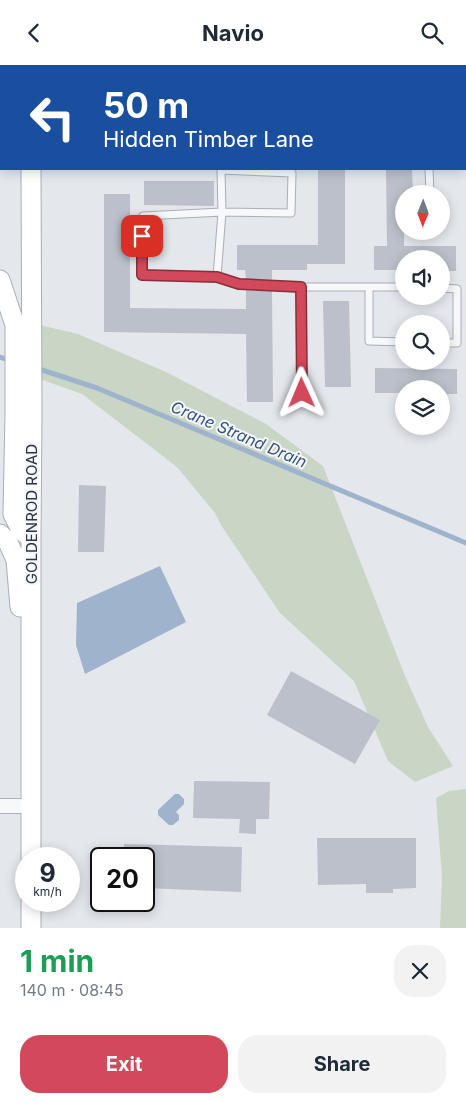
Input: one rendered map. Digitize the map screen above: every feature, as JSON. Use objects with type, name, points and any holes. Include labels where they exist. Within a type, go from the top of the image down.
[{"type":"main road","name":"GOLDENROD ROAD","points":[[31,170],[23,335],[24,413],[31,538],[31,847]]},
{"type":"main road","points":[[0,281],[15,325],[23,335]]},
{"type":"main road","points":[[0,534],[8,542],[16,560],[31,750]]},
{"type":"main road","points":[[31,912],[31,928]]},
{"type":"street","points":[[0,806],[31,806]]},
{"type":"lane","points":[[217,277],[222,211],[221,170]]},
{"type":"lane","points":[[239,170],[292,173],[292,213],[222,211],[142,216],[142,275],[217,277],[239,284],[301,287],[395,287]]},
{"type":"lane","points":[[429,170],[430,185]]},
{"type":"lane","points":[[301,287],[302,393]]},
{"type":"lane","points":[[370,287],[369,341],[395,342]]},
{"type":"lane","points":[[450,289],[457,289],[457,343],[450,343]]},
{"type":"green space","points":[[40,325],[78,334],[166,372],[266,424],[323,466],[405,676],[428,727],[453,766],[415,782],[388,761],[354,681],[280,613],[221,525],[215,513],[177,467],[82,394],[34,377]]},
{"type":"green space","points":[[466,789],[466,928],[440,928],[442,877],[436,798],[449,791]]},
{"type":"water","points":[[160,566],[186,622],[85,674],[76,645],[77,603]]},
{"type":"water","points":[[175,794],[179,794],[184,799],[184,804],[176,812],[179,815],[179,820],[173,825],[169,825],[158,815],[158,810]]},
{"type":"building","points":[[318,170],[345,170],[345,264],[307,264],[307,270],[272,270],[272,280],[246,279],[245,270],[237,270],[237,245],[318,245]]},
{"type":"building","points":[[386,170],[412,170],[413,185],[395,185],[395,240],[404,240],[404,246],[456,246],[456,271],[450,271],[450,250],[395,250],[395,270],[374,270],[374,246],[387,246]]},
{"type":"building","points":[[144,181],[214,181],[214,206],[144,205]]},
{"type":"building","points":[[104,194],[130,194],[130,308],[246,309],[246,290],[272,291],[273,402],[247,402],[246,334],[104,332]]},
{"type":"building","points":[[323,301],[349,301],[351,387],[325,387]]},
{"type":"building","points":[[375,368],[395,368],[395,370],[457,369],[457,394],[450,394],[450,380],[395,380],[395,393],[375,393]]},
{"type":"building","points":[[79,485],[106,486],[104,552],[78,552]]},
{"type":"building","points":[[291,671],[380,720],[355,764],[267,715]]},
{"type":"building","points":[[194,781],[270,782],[269,819],[256,819],[256,834],[239,833],[240,819],[193,818]]},
{"type":"building","points":[[317,838],[416,838],[416,888],[393,889],[393,893],[366,893],[366,884],[318,885]]},
{"type":"building","points":[[124,844],[242,847],[241,892],[155,888],[155,847],[124,847]]},
{"type":"waterway","name":"Crane Strand Drain","points":[[0,357],[11,361]]},
{"type":"waterway","name":"Crane Strand Drain","points":[[36,368],[97,388],[466,543]]},
{"type":"route","points":[[142,236],[142,275],[217,277],[239,284],[301,287],[302,393]]}]
